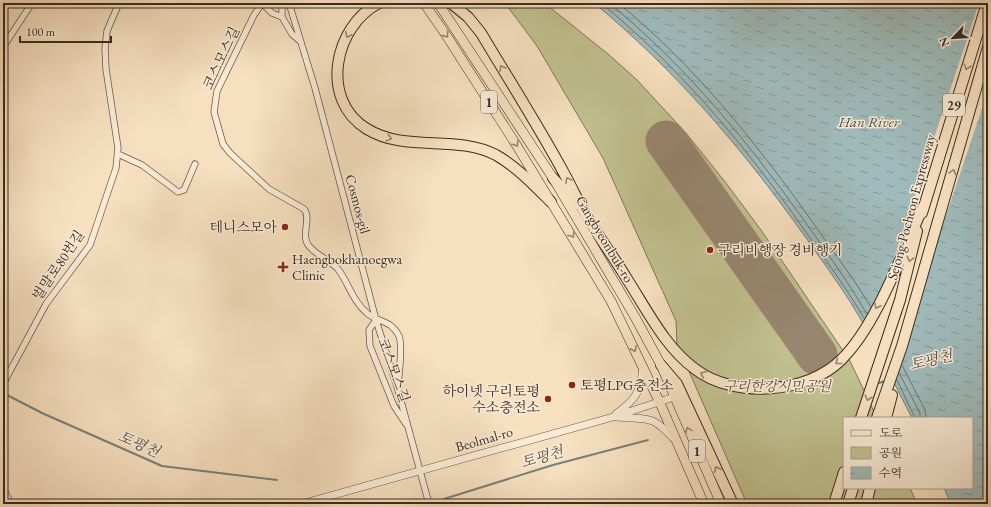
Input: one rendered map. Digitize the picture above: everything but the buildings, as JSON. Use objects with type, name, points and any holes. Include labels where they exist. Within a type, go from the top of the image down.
[{"type":"highway","name":"Gangbyeonbuk-ro","points":[[424,3],[448,38],[611,300],[660,403],[704,504]]},
{"type":"highway","name":"Gangbyeonbuk-ro","points":[[438,3],[553,178],[619,289],[661,365],[721,504]]},
{"type":"highway","points":[[451,3],[468,17],[481,33],[565,174],[586,214],[672,349],[696,370],[721,382],[746,388],[767,389],[788,386],[807,380],[824,372],[841,360],[853,346],[876,310],[923,207]]},
{"type":"highway","name":"Sejong-Pocheon Expressway","points":[[861,417],[900,300],[923,207],[987,3]]},
{"type":"highway","points":[[376,5],[362,14],[350,31],[340,55],[337,68],[337,83],[342,99],[354,118],[365,128],[378,135],[402,142],[462,145],[496,155],[524,176],[551,202]]},
{"type":"highway","name":"Sejong-Pocheon Expressway","points":[[877,417],[902,346],[988,47]]},
{"type":"highway","points":[[553,178],[586,214]]},
{"type":"highway","points":[[886,417],[942,210]]},
{"type":"highway","points":[[661,365],[677,384],[733,504]]},
{"type":"highway","points":[[834,504],[843,475]]},
{"type":"highway","points":[[848,504],[853,489]]},
{"type":"highway","points":[[866,504],[870,489]]},
{"type":"street","points":[[3,47],[32,3]]},
{"type":"street","name":"벌말로80번길","points":[[3,382],[46,304],[90,245],[116,168],[118,154],[105,53],[107,31],[119,3]]},
{"type":"street","points":[[262,3],[272,13],[282,17]]},
{"type":"street","name":"코스모스길","points":[[262,3],[256,12],[217,91],[214,112],[223,144],[230,153],[269,189],[304,209],[307,214],[305,235],[308,244],[337,269],[353,298],[364,310],[376,320],[386,321],[400,338],[398,390]]},
{"type":"street","points":[[282,3],[282,17],[292,34],[300,41]]},
{"type":"street","name":"Cosmos-gil","points":[[290,3],[315,88],[376,320],[398,390],[421,470],[429,504]]},
{"type":"street","points":[[118,154],[142,166],[178,192],[184,190],[195,164]]},
{"type":"street","name":"코스모스길","points":[[376,320],[369,330],[370,346],[394,406],[408,427]]},
{"type":"street","points":[[613,417],[636,397],[640,388],[643,368]]},
{"type":"street","name":"Beolmal-ro","points":[[301,504],[613,417],[660,403],[674,397]]},
{"type":"street","points":[[613,417],[651,419],[663,427],[676,441]]},
{"type":"street","points":[[3,488],[12,504]]},
{"type":"green space","name":"구리한강시민공원","points":[[505,3],[545,3],[608,54],[636,79],[686,133],[761,230],[850,361],[877,417],[843,417],[843,489],[910,489],[917,504],[747,504],[677,344],[676,321],[603,158],[537,46]]},
{"type":"water","name":"Han River","points":[[594,3],[988,3],[988,504],[951,504],[944,489],[973,489],[973,417],[911,417],[851,303],[778,200],[755,169],[705,110],[652,55]]},
{"type":"pier","points":[[979,3],[988,3],[988,91],[900,351],[892,384],[865,331],[894,258]]},
{"type":"waterway","name":"토평천","points":[[879,383],[885,381]]},
{"type":"waterway","name":"토평천","points":[[3,393],[42,413],[162,466],[277,480]]},
{"type":"waterway","name":"토평천","points":[[444,499],[553,465],[648,440]]},
{"type":"runway","points":[[666,141],[817,355]]},
{"type":"place","name":"테니스모아","points":[[285,227]]},
{"type":"place","name":"구리비행장 경비행기","points":[[710,250]]},
{"type":"place","name":"Haengbokhanoegwa Clinic","points":[[283,267]]},
{"type":"place","name":"토평LPG충전소","points":[[572,385]]},
{"type":"place","name":"하이넷 구리토평 수소충전소","points":[[548,399]]}]
